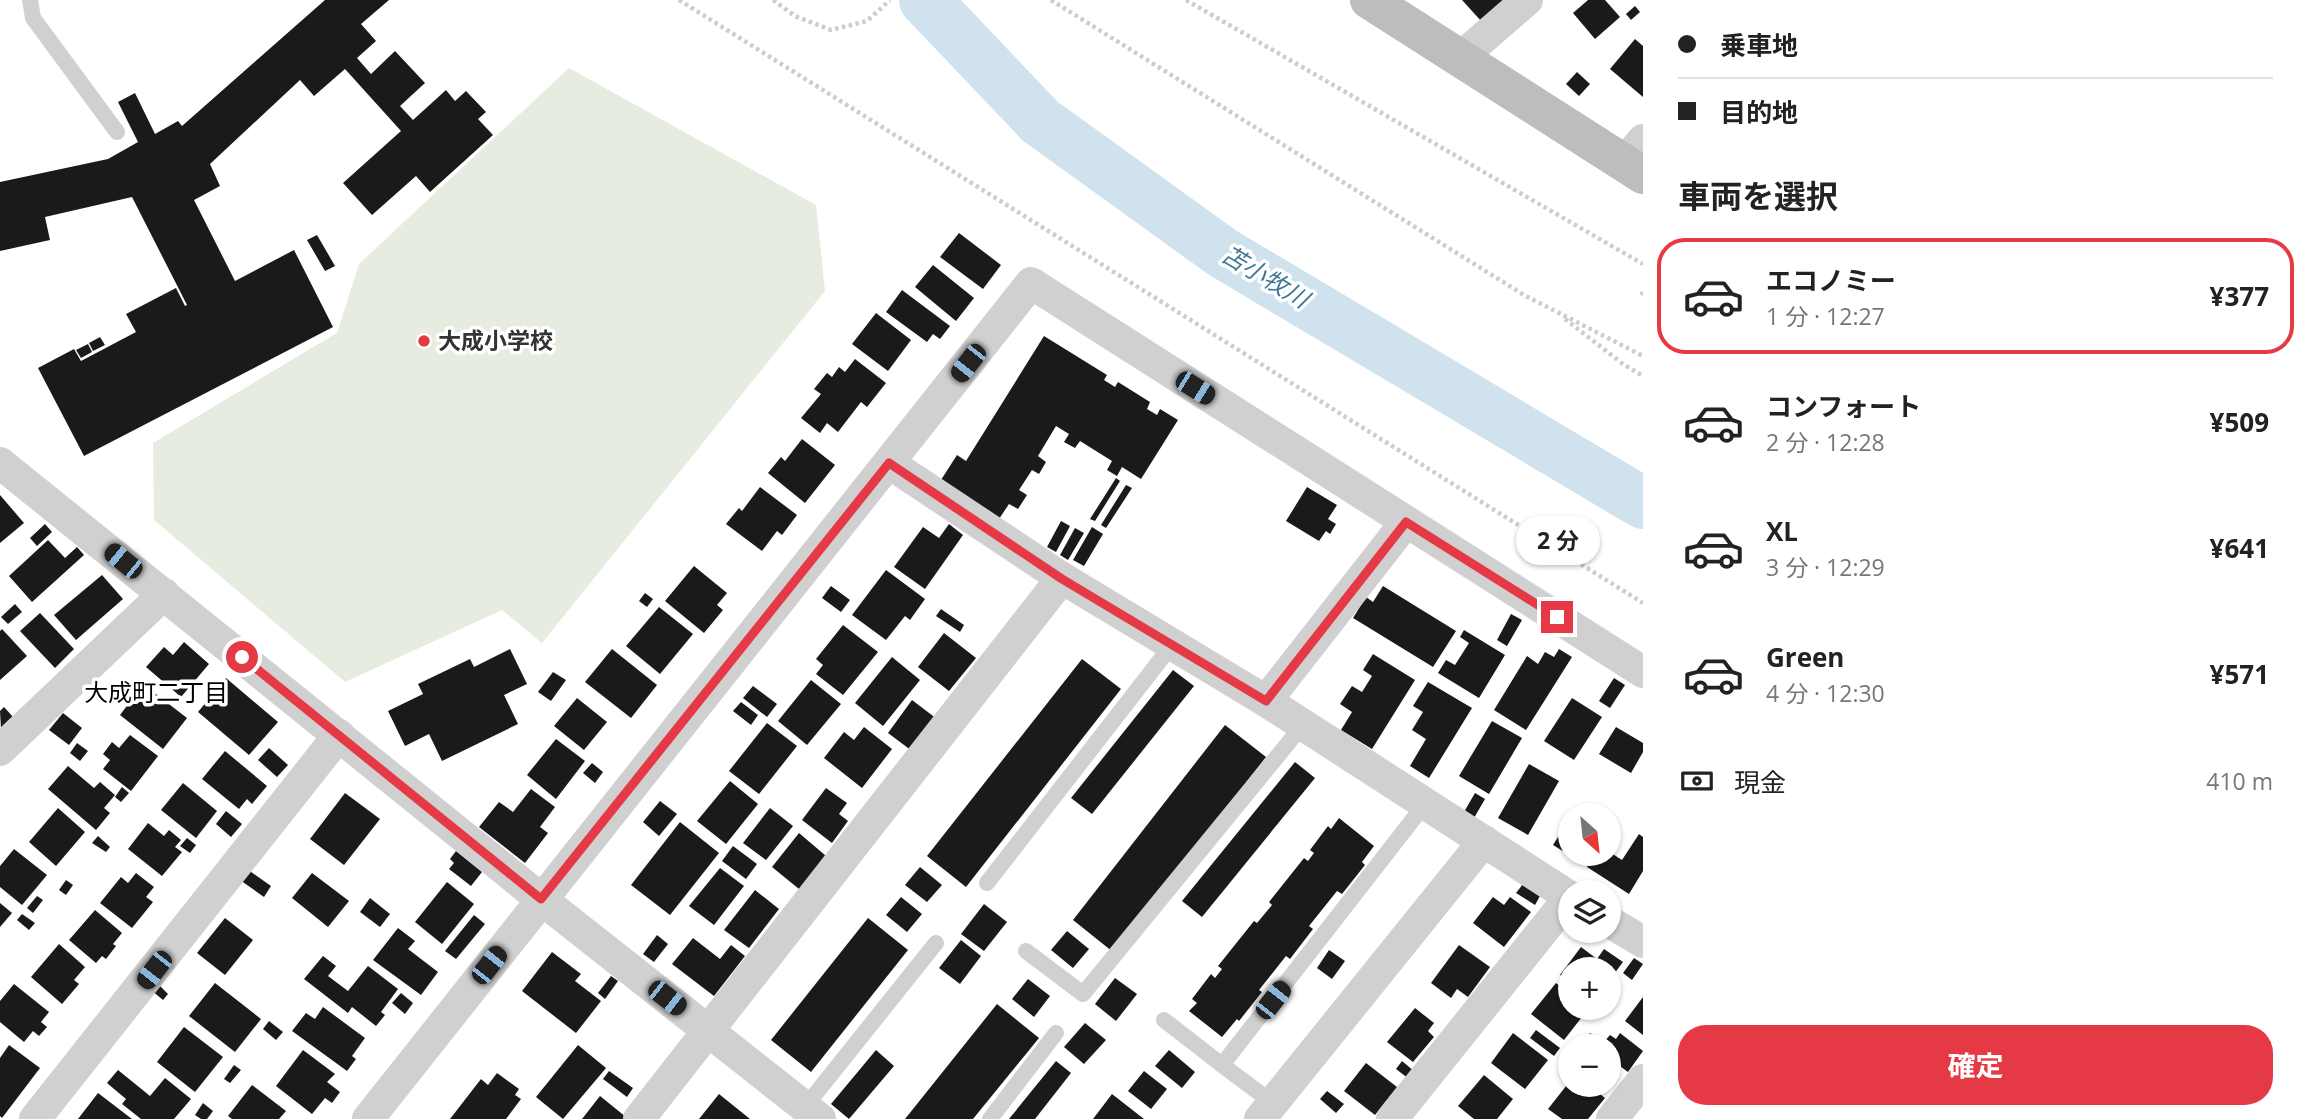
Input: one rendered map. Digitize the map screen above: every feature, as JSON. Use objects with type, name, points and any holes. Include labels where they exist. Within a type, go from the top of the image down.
[{"type":"street","points":[[1369,0],[1460,58],[1637,159]]},
{"type":"street","points":[[1460,58],[1527,0]]},
{"type":"street","points":[[368,1119],[1031,283],[1643,672]]},
{"type":"street","points":[[0,463],[541,899],[812,1113]]},
{"type":"street","points":[[889,463],[1062,579],[1266,701],[1570,897],[1392,1119]]},
{"type":"street","points":[[1266,701],[1406,522]]},
{"type":"street","points":[[639,1119],[1062,579]]},
{"type":"street","points":[[0,750],[164,594]]},
{"type":"street","points":[[35,1119],[339,735]]},
{"type":"street","points":[[1266,1111],[1483,841]]},
{"type":"street","points":[[1621,929],[1643,942]]},
{"type":"street","points":[[1612,1119],[1643,1080]]},
{"type":"lane","points":[[30,0],[33,18],[117,132]]},
{"type":"lane","points":[[987,883],[1172,645]]},
{"type":"lane","points":[[1026,951],[1083,993],[1303,725]]},
{"type":"lane","points":[[1222,1065],[1425,804]]},
{"type":"lane","points":[[812,1113],[936,943]]},
{"type":"lane","points":[[1164,1020],[1222,1065],[1266,1111]]},
{"type":"lane","points":[[990,1119],[1056,1033]]},
{"type":"path","points":[[679,0],[1643,603]]},
{"type":"path","points":[[773,0],[795,16],[831,30],[867,21],[890,0]]},
{"type":"path","points":[[1051,0],[1524,295],[1643,356]]},
{"type":"path","points":[[1186,0],[1643,264]]},
{"type":"path","points":[[1554,310],[1623,364],[1643,376]]},
{"type":"shaded area","points":[[569,68],[816,205],[825,291],[542,643],[502,610],[345,682],[154,520],[153,443],[337,333],[359,264]]},
{"type":"building","points":[[325,0],[389,0],[361,24],[376,41],[357,58],[371,74],[395,51],[425,83],[400,106],[413,120],[446,90],[455,101],[466,91],[486,112],[478,119],[493,135],[430,192],[416,176],[372,215],[343,183],[401,131],[345,69],[314,96],[300,80],[210,164],[220,186],[194,200],[235,281],[294,250],[333,327],[84,456],[38,368],[74,349],[81,361],[136,332],[126,314],[176,288],[185,306],[187,305],[132,197],[45,217],[50,240],[0,251],[0,182],[108,159],[138,142],[118,102],[135,93],[155,134],[178,121],[182,126]]},
{"type":"building","points":[[1462,0],[1506,0],[1482,22]]},
{"type":"building","points":[[1588,0],[1605,0],[1620,17],[1595,39],[1573,13]]},
{"type":"building","points":[[1635,6],[1640,12],[1631,20],[1626,14]]},
{"type":"building","points":[[1635,39],[1643,46],[1643,97],[1610,69]]},
{"type":"building","points":[[1577,72],[1590,84],[1579,96],[1566,84]]},
{"type":"building","points":[[959,233],[1001,265],[983,289],[940,257]]},
{"type":"building","points":[[317,235],[335,266],[325,271],[307,240]]},
{"type":"building","points":[[933,265],[974,298],[956,321],[915,287]]},
{"type":"building","points":[[902,290],[950,326],[940,339],[933,334],[927,342],[886,312]]},
{"type":"building","points":[[876,313],[911,340],[888,371],[852,344]]},
{"type":"building","points":[[1044,336],[1107,375],[1104,380],[1115,387],[1118,382],[1150,402],[1147,409],[1157,415],[1160,409],[1178,420],[1141,479],[1122,467],[1117,476],[1107,470],[1112,461],[1080,441],[1075,448],[1064,442],[1069,434],[1056,426],[1038,456],[1046,462],[1039,474],[1032,470],[1019,490],[1027,495],[1018,509],[1009,504],[999,519],[939,483],[957,455],[966,461]]},
{"type":"building","points":[[100,337],[105,345],[93,351],[89,343]]},
{"type":"building","points":[[88,344],[92,352],[81,358],[76,350]]},
{"type":"building","points":[[855,359],[886,383],[867,407],[861,402],[838,432],[827,423],[820,433],[801,418],[821,394],[814,389],[827,373],[832,377],[839,367],[845,372]]},
{"type":"building","points":[[802,439],[835,465],[805,503],[768,473],[781,457],[785,461]]},
{"type":"building","points":[[1116,478],[1120,481],[1095,521],[1090,519]]},
{"type":"building","points":[[1126,485],[1132,488],[1106,528],[1101,525]]},
{"type":"building","points":[[760,487],[797,515],[782,535],[777,531],[762,551],[726,524],[739,508],[742,511]]},
{"type":"building","points":[[1307,487],[1337,505],[1328,519],[1336,524],[1330,534],[1326,531],[1319,541],[1286,521]]},
{"type":"building","points":[[0,495],[24,523],[0,543]]},
{"type":"building","points":[[1061,521],[1070,526],[1056,552],[1047,547]]},
{"type":"building","points":[[45,524],[52,532],[37,546],[30,538]]},
{"type":"building","points":[[949,524],[963,535],[925,589],[894,567],[923,527],[939,538]]},
{"type":"building","points":[[1092,527],[1103,534],[1084,566],[1073,560]]},
{"type":"building","points":[[1075,528],[1084,533],[1068,560],[1060,555]]},
{"type":"building","points":[[48,540],[65,558],[77,547],[84,555],[32,602],[9,576]]},
{"type":"building","points":[[694,566],[727,593],[717,605],[723,610],[704,633],[665,601]]},
{"type":"building","points":[[886,570],[925,599],[910,620],[905,616],[886,640],[852,615]]},
{"type":"building","points":[[102,575],[123,599],[76,640],[54,615]]},
{"type":"building","points":[[831,586],[850,600],[841,612],[822,598]]},
{"type":"building","points":[[1383,586],[1456,631],[1433,667],[1353,618],[1366,597],[1373,602]]},
{"type":"building","points":[[645,593],[653,599],[647,607],[639,601]]},
{"type":"building","points":[[15,604],[22,612],[8,624],[1,617]]},
{"type":"building","points":[[659,607],[693,634],[660,674],[626,646]]},
{"type":"building","points":[[941,609],[964,625],[960,632],[936,616]]},
{"type":"building","points":[[40,613],[74,649],[55,668],[20,631]]},
{"type":"building","points":[[1511,614],[1522,620],[1507,646],[1497,640]]},
{"type":"building","points":[[843,625],[878,652],[843,695],[816,674],[823,665],[816,659]]},
{"type":"building","points":[[2,629],[27,656],[0,680],[0,631]]},
{"type":"building","points":[[1464,630],[1505,655],[1479,698],[1438,673],[1446,660],[1455,665],[1469,643],[1460,637]]},
{"type":"building","points":[[944,633],[976,658],[949,691],[918,667]]},
{"type":"building","points":[[184,642],[209,664],[181,697],[146,667],[164,647],[173,655]]},
{"type":"building","points":[[510,649],[527,684],[504,695],[518,724],[442,761],[429,734],[405,746],[388,711],[423,694],[418,684],[470,659],[474,667]]},
{"type":"building","points":[[612,649],[657,685],[631,718],[585,682]]},
{"type":"building","points":[[1559,649],[1572,657],[1526,730],[1494,710],[1527,656],[1538,664],[1545,652],[1554,657]]},
{"type":"building","points":[[1373,654],[1415,680],[1372,749],[1341,730],[1352,712],[1340,704],[1352,686],[1362,692],[1372,676],[1363,670]]},
{"type":"building","points":[[892,657],[920,680],[883,726],[855,703]]},
{"type":"building","points":[[1082,659],[1121,689],[966,887],[927,856]]},
{"type":"building","points":[[1173,670],[1194,686],[1092,814],[1071,798]]},
{"type":"building","points":[[553,672],[566,680],[551,701],[538,692]]},
{"type":"building","points":[[226,678],[278,722],[249,755],[198,712]]},
{"type":"building","points":[[1614,678],[1625,685],[1610,708],[1599,701]]},
{"type":"building","points":[[811,680],[841,704],[807,745],[778,721]]},
{"type":"building","points":[[1428,682],[1472,708],[1429,778],[1410,766],[1426,739],[1412,730],[1423,712],[1413,706]]},
{"type":"building","points":[[753,686],[777,704],[767,717],[743,698]]},
{"type":"building","points":[[152,691],[187,718],[163,749],[120,715],[135,695],[143,702]]},
{"type":"building","points":[[577,698],[607,722],[584,750],[554,726]]},
{"type":"building","points":[[1572,698],[1602,717],[1574,760],[1544,741]]},
{"type":"building","points":[[912,700],[937,719],[912,751],[888,733]]},
{"type":"building","points":[[741,702],[758,715],[751,725],[733,711]]},
{"type":"building","points":[[4,707],[14,718],[1,729],[0,711]]},
{"type":"building","points":[[63,713],[82,728],[69,745],[49,730]]},
{"type":"building","points":[[1492,721],[1522,738],[1489,794],[1459,776]]},
{"type":"building","points":[[767,723],[797,746],[759,794],[729,771]]},
{"type":"building","points":[[1225,725],[1266,757],[1113,952],[1073,920]]},
{"type":"building","points":[[864,727],[892,749],[862,788],[824,758],[844,732],[854,740]]},
{"type":"building","points":[[1616,727],[1643,743],[1643,752],[1631,773],[1599,754]]},
{"type":"building","points":[[130,735],[158,756],[131,791],[103,769],[110,760],[103,754],[112,742],[119,748]]},
{"type":"building","points":[[556,739],[585,761],[556,799],[527,775]]},
{"type":"building","points":[[77,743],[88,751],[80,761],[70,753]]},
{"type":"building","points":[[269,748],[288,765],[277,777],[258,760]]},
{"type":"building","points":[[225,751],[267,786],[252,804],[247,799],[239,809],[202,779]]},
{"type":"building","points":[[1295,762],[1315,778],[1202,917],[1182,901]]},
{"type":"building","points":[[592,763],[603,772],[595,783],[583,773]]},
{"type":"building","points":[[1529,764],[1559,781],[1528,835],[1498,818]]},
{"type":"building","points":[[68,766],[94,788],[100,782],[115,795],[104,808],[110,813],[96,830],[48,789]]},
{"type":"building","points":[[730,781],[758,804],[726,844],[697,821]]},
{"type":"building","points":[[183,783],[217,811],[196,838],[161,810]]},
{"type":"building","points":[[122,787],[129,793],[121,802],[115,797]]},
{"type":"building","points":[[826,788],[847,803],[839,814],[848,821],[832,843],[802,820]]},
{"type":"building","points":[[531,789],[555,807],[540,827],[548,833],[525,863],[479,827],[499,802],[513,812]]},
{"type":"building","points":[[345,793],[380,819],[344,865],[310,839]]},
{"type":"building","points":[[1475,793],[1485,799],[1474,818],[1464,812]]},
{"type":"building","points":[[660,801],[677,814],[659,836],[643,822]]},
{"type":"building","points":[[58,808],[85,832],[56,866],[29,842]]},
{"type":"building","points":[[770,808],[793,826],[766,860],[743,843]]},
{"type":"building","points":[[226,811],[242,824],[231,837],[216,824]]},
{"type":"building","points":[[1339,818],[1374,846],[1362,862],[1365,865],[1342,894],[1337,891],[1309,926],[1313,929],[1290,959],[1286,956],[1259,990],[1262,992],[1222,1037],[1189,1011],[1197,1003],[1192,999],[1211,974],[1215,978],[1222,969],[1218,966],[1254,921],[1257,923],[1272,905],[1269,902],[1304,858],[1308,861],[1314,853],[1310,850],[1328,826],[1331,829]]},
{"type":"building","points":[[680,822],[719,853],[670,915],[631,885]]},
{"type":"building","points":[[148,823],[164,836],[169,830],[181,840],[175,847],[182,852],[162,876],[128,849]]},
{"type":"building","points":[[799,833],[826,856],[799,889],[772,867]]},
{"type":"building","points":[[1639,834],[1643,837],[1643,871],[1629,894],[1621,889],[1621,880],[1607,880],[1587,867],[1621,866]]},
{"type":"building","points":[[98,836],[110,847],[106,852],[92,843]]},
{"type":"building","points":[[187,838],[196,845],[190,853],[180,846]]},
{"type":"building","points":[[733,846],[757,864],[746,879],[722,861]]},
{"type":"building","points":[[14,849],[47,875],[22,905],[0,887],[0,866]]},
{"type":"building","points":[[456,851],[482,872],[471,886],[449,869],[454,863],[450,859]]},
{"type":"building","points":[[920,867],[942,885],[927,902],[905,885]]},
{"type":"building","points":[[720,868],[744,886],[714,925],[689,906]]},
{"type":"building","points":[[247,869],[271,886],[264,897],[240,880]]},
{"type":"building","points":[[136,873],[154,887],[146,897],[153,902],[132,928],[100,903],[121,877],[128,883]]},
{"type":"building","points":[[312,873],[349,901],[328,927],[292,898]]},
{"type":"building","points":[[66,880],[73,885],[66,895],[59,890]]},
{"type":"building","points":[[447,882],[474,904],[442,944],[415,922]]},
{"type":"building","points":[[1523,884],[1540,896],[1535,905],[1516,893]]},
{"type":"building","points":[[755,890],[779,909],[749,948],[724,930]]},
{"type":"building","points":[[37,896],[43,900],[33,913],[27,908]]},
{"type":"building","points":[[901,897],[922,914],[907,932],[886,915]]},
{"type":"building","points":[[1493,897],[1504,905],[1510,897],[1531,912],[1504,947],[1473,923]]},
{"type":"building","points":[[370,898],[390,914],[380,927],[360,912]]},
{"type":"building","points":[[0,903],[12,913],[0,927]]},
{"type":"building","points":[[984,904],[1007,922],[984,951],[961,934]]},
{"type":"building","points":[[95,910],[122,933],[106,959],[102,956],[96,963],[69,940]]},
{"type":"building","points":[[22,914],[35,923],[29,930],[17,920]]},
{"type":"building","points":[[474,915],[485,924],[456,959],[445,951]]},
{"type":"building","points":[[225,918],[253,940],[225,975],[197,953]]},
{"type":"building","points":[[868,918],[908,950],[811,1072],[771,1040]]},
{"type":"building","points":[[398,928],[415,941],[408,949],[438,972],[421,995],[373,960]]},
{"type":"building","points":[[1067,931],[1089,949],[1073,968],[1051,950]]},
{"type":"building","points":[[657,935],[668,944],[654,962],[643,954]]},
{"type":"building","points":[[693,938],[720,959],[731,945],[745,956],[714,996],[672,964]]},
{"type":"building","points":[[961,940],[981,956],[960,984],[939,968]]},
{"type":"building","points":[[59,944],[85,967],[74,980],[79,984],[62,1004],[31,977]]},
{"type":"building","points":[[1459,945],[1490,967],[1468,997],[1457,989],[1451,998],[1431,983]]},
{"type":"building","points":[[1581,947],[1594,957],[1574,957]]},
{"type":"building","points":[[1604,949],[1616,957],[1598,957]]},
{"type":"building","points":[[1329,950],[1345,961],[1332,979],[1317,968]]},
{"type":"building","points":[[552,952],[581,974],[575,981],[601,1001],[576,1033],[522,991]]},
{"type":"building","points":[[323,956],[336,966],[328,976],[348,991],[368,966],[398,989],[381,1012],[385,1015],[376,1026],[352,1007],[348,1013],[304,979]]},
{"type":"building","points":[[1634,958],[1643,964],[1632,980],[1623,973]]},
{"type":"building","points":[[611,976],[618,981],[605,999],[598,993]]},
{"type":"building","points":[[1115,978],[1137,994],[1116,1021],[1095,1004]]},
{"type":"building","points":[[1028,979],[1050,996],[1034,1017],[1012,999]]},
{"type":"building","points":[[157,983],[168,994],[163,1000],[151,990]]},
{"type":"building","points":[[215,983],[261,1019],[235,1052],[189,1016]]},
{"type":"building","points":[[1556,983],[1558,1020],[1580,1020],[1569,1034],[1558,1035],[1531,1014]]},
{"type":"building","points":[[14,984],[49,1012],[41,1022],[47,1027],[39,1036],[33,1031],[24,1042],[0,1022],[0,1001]]},
{"type":"building","points":[[401,993],[413,1003],[405,1014],[392,1003]]},
{"type":"building","points":[[1643,997],[1643,1035],[1625,1021]]},
{"type":"building","points":[[997,1004],[1039,1038],[973,1119],[905,1119]]},
{"type":"building","points":[[323,1007],[365,1038],[352,1056],[356,1059],[347,1071],[292,1031],[306,1013],[315,1019]]},
{"type":"building","points":[[1415,1008],[1434,1023],[1428,1031],[1434,1037],[1413,1062],[1387,1042]]},
{"type":"building","points":[[269,1021],[283,1032],[276,1040],[263,1029]]},
{"type":"building","points":[[1085,1023],[1106,1040],[1084,1064],[1064,1047]]},
{"type":"building","points":[[184,1027],[223,1057],[195,1092],[157,1062]]},
{"type":"building","points":[[1536,1030],[1558,1046],[1558,1051],[1554,1056],[1530,1038]]},
{"type":"building","points":[[1513,1033],[1548,1060],[1525,1089],[1491,1063]]},
{"type":"building","points":[[1620,1033],[1643,1051],[1628,1072],[1621,1067]]},
{"type":"building","points":[[9,1045],[40,1068],[2,1118],[0,1058]]},
{"type":"building","points":[[578,1045],[606,1068],[563,1119],[536,1097]]},
{"type":"building","points":[[303,1050],[335,1074],[327,1082],[340,1092],[332,1103],[325,1098],[312,1114],[276,1086]]},
{"type":"building","points":[[876,1050],[894,1066],[849,1119],[831,1104]]},
{"type":"building","points":[[1169,1050],[1195,1072],[1182,1088],[1155,1066]]},
{"type":"building","points":[[1056,1061],[1071,1073],[1035,1119],[1009,1119]]},
{"type":"building","points":[[1402,1061],[1415,1072],[1409,1079],[1396,1069]]},
{"type":"building","points":[[1366,1063],[1397,1087],[1375,1115],[1344,1091]]},
{"type":"building","points":[[234,1065],[241,1070],[230,1083],[224,1079]]},
{"type":"building","points":[[118,1070],[150,1096],[165,1078],[191,1099],[174,1119],[141,1119],[122,1104],[126,1099],[107,1083]]},
{"type":"building","points":[[609,1071],[633,1088],[627,1097],[603,1079]]},
{"type":"building","points":[[1144,1071],[1167,1089],[1151,1109],[1128,1091]]},
{"type":"building","points":[[497,1073],[519,1089],[515,1095],[521,1099],[506,1119],[450,1119],[481,1079],[488,1085]]},
{"type":"building","points":[[1484,1075],[1513,1099],[1497,1119],[1474,1119],[1458,1106]]},
{"type":"building","points":[[252,1085],[286,1111],[279,1119],[232,1119],[228,1116]]},
{"type":"building","points":[[1327,1091],[1344,1104],[1336,1113],[1320,1099]]},
{"type":"building","points":[[98,1093],[132,1119],[78,1119]]},
{"type":"building","points":[[719,1094],[750,1119],[699,1119]]},
{"type":"building","points":[[1112,1094],[1144,1119],[1093,1119]]},
{"type":"building","points":[[600,1096],[626,1117],[625,1119],[582,1119]]},
{"type":"building","points":[[1558,1096],[1605,1098],[1588,1119],[1562,1119],[1548,1109]]},
{"type":"building","points":[[203,1103],[213,1111],[207,1119],[195,1115]]},
{"type":"waterway","name":"苫小牧川","points":[[925,0],[1040,121],[1223,253],[1643,503]]},
{"type":"place","name":"大成小学校","points":[[424,341]]},
{"type":"district","name":"大成町二丁目","points":[[156,693]]},
{"type":"route","points":[[242,657],[541,899],[889,463],[1062,579],[1266,701],[1406,522],[1557,617]]}]
